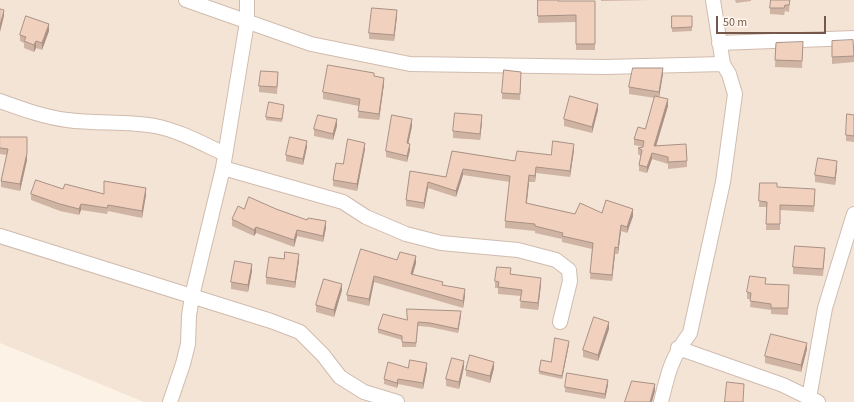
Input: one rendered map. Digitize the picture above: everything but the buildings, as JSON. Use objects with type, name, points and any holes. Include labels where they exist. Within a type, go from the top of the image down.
[{"type":"street","points":[[186,0],[311,44],[410,64],[605,67],[723,64]]},
{"type":"street","points":[[170,402],[188,344],[189,316],[192,296],[223,168],[247,22],[248,0]]},
{"type":"street","points":[[661,402],[671,361],[678,348],[690,333],[723,182],[735,94],[729,74],[723,64],[712,0]]},
{"type":"street","points":[[719,43],[854,38]]},
{"type":"street","points":[[0,101],[41,116],[68,120],[155,126],[188,137],[225,154]]},
{"type":"street","points":[[223,168],[343,202],[366,216],[406,234],[441,243],[518,250],[556,260],[569,270],[570,281],[560,322]]},
{"type":"street","points":[[678,348],[784,385],[814,400],[825,308],[854,214]]},
{"type":"street","points":[[0,236],[271,321],[300,332],[323,355],[340,377],[364,392],[397,402]]},
{"type":"shaded area","points":[[0,0],[854,0],[854,402],[144,402],[0,343]]}]
